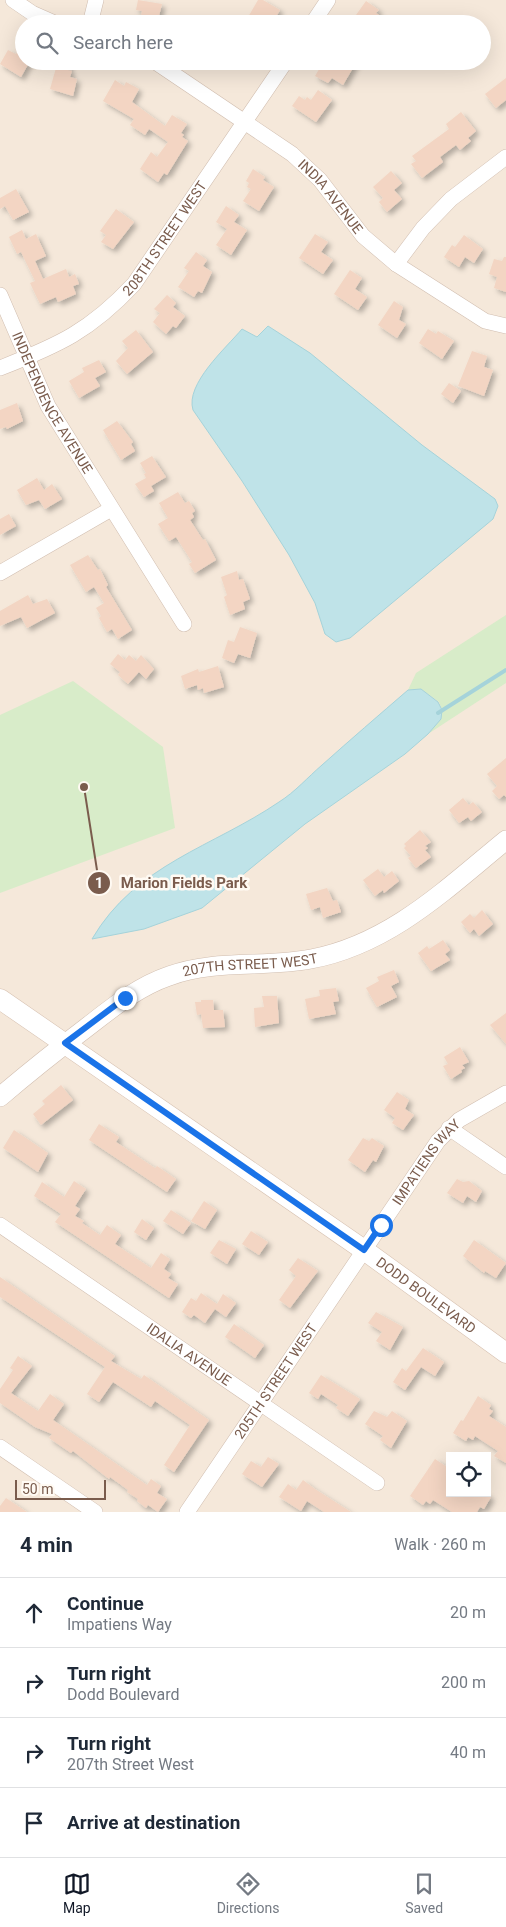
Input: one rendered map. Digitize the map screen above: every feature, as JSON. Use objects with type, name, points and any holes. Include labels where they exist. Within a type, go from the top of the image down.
[{"type":"main road","name":"DODD BOULEVARD","points":[[0,999],[364,1250],[506,1353]]},
{"type":"street","points":[[13,0],[37,15]]},
{"type":"street","points":[[92,15],[96,0]]},
{"type":"street","points":[[318,15],[328,0]]},
{"type":"street","name":"INDIA AVENUE","points":[[167,70],[292,154],[320,180],[363,236],[396,264],[485,321],[506,326]]},
{"type":"street","name":"208TH STREET WEST","points":[[0,368],[57,346],[86,329],[111,308],[134,284],[280,70]]},
{"type":"street","points":[[396,264],[423,228],[451,199],[506,157]]},
{"type":"street","name":"INDEPENDENCE AVENUE","points":[[0,295],[48,406],[184,624]]},
{"type":"street","points":[[0,574],[111,509]]},
{"type":"street","name":"207TH STREET WEST","points":[[0,1097],[65,1043],[125,998],[169,976],[216,965],[288,962],[311,959],[356,947],[393,929],[412,917],[506,840]]},
{"type":"street","name":"IMPATIENS WAY","points":[[364,1250],[449,1128],[459,1120],[506,1093]]},
{"type":"street","points":[[449,1128],[506,1167]]},
{"type":"street","name":"IDALIA AVENUE","points":[[0,1225],[377,1483]]},
{"type":"street","name":"205TH STREET WEST","points":[[187,1512],[364,1250]]},
{"type":"street","points":[[0,1447],[95,1512]]},
{"type":"shaded area","points":[[0,0],[506,0],[506,1512],[0,1512]]},
{"type":"green space","points":[[506,615],[506,683],[428,734],[441,719],[442,710],[439,702],[421,689],[408,690],[416,673]]},
{"type":"green space","points":[[73,681],[163,747],[175,828],[0,893],[0,715]]},
{"type":"water","points":[[268,326],[310,353],[422,445],[495,499],[498,506],[493,519],[350,638],[336,642],[325,634],[315,603],[289,555],[242,481],[193,410],[192,400],[195,389],[217,356],[242,329],[257,337]]},
{"type":"water","points":[[421,689],[438,702],[442,710],[441,719],[428,734],[405,754],[305,824],[202,908],[144,929],[92,939],[110,913],[130,892],[177,859],[254,818],[285,798],[408,690]]},
{"type":"building","points":[[138,0],[162,4],[159,15],[141,15],[142,11],[136,10]]},
{"type":"building","points":[[258,0],[263,0],[280,10],[277,15],[249,15]]},
{"type":"building","points":[[366,1],[379,10],[376,13],[379,15],[356,15]]},
{"type":"building","points":[[8,50],[15,54],[15,70],[25,70],[21,77],[0,64]]},
{"type":"building","points":[[55,70],[72,71],[70,77],[77,79],[73,96],[50,89]]},
{"type":"building","points":[[319,70],[352,70],[343,85],[332,78],[328,83],[315,76]]},
{"type":"building","points":[[506,78],[506,100],[496,108],[485,94]]},
{"type":"building","points":[[115,80],[124,86],[126,82],[139,89],[132,102],[165,126],[172,115],[187,124],[181,133],[184,135],[182,137],[188,141],[167,175],[164,173],[158,182],[140,169],[151,152],[157,157],[168,142],[149,129],[145,135],[130,125],[134,119],[103,101]]},
{"type":"building","points":[[318,90],[332,100],[316,122],[292,106],[299,96],[305,100],[307,97],[311,100]]},
{"type":"building","points":[[461,112],[476,131],[468,138],[471,141],[460,150],[456,145],[440,157],[443,162],[422,178],[411,164],[416,161],[412,156],[449,129],[446,124]]},
{"type":"building","points":[[253,169],[265,177],[263,180],[274,187],[259,211],[243,201],[251,189],[247,187],[249,183],[246,181]]},
{"type":"building","points":[[391,171],[402,183],[394,190],[402,199],[387,212],[379,202],[383,198],[373,187]]},
{"type":"building","points":[[16,189],[29,212],[13,220],[5,206],[0,209],[0,198]]},
{"type":"building","points":[[226,206],[239,215],[234,222],[247,230],[231,255],[216,245],[227,229],[216,222]]},
{"type":"building","points":[[116,209],[134,222],[113,249],[101,242],[106,235],[100,231]]},
{"type":"building","points":[[22,230],[26,239],[36,234],[46,256],[35,261],[43,279],[66,269],[69,277],[75,274],[79,284],[73,286],[76,294],[58,302],[56,297],[40,304],[30,283],[35,281],[21,252],[17,254],[9,237]]},
{"type":"building","points":[[315,234],[328,242],[321,252],[333,260],[323,274],[299,258]]},
{"type":"building","points":[[464,235],[483,249],[474,263],[465,257],[459,267],[444,257],[452,245],[455,247]]},
{"type":"building","points":[[196,252],[207,260],[203,266],[212,272],[202,293],[198,291],[194,297],[178,287],[189,271],[184,268]]},
{"type":"building","points":[[506,257],[506,292],[494,288],[497,277],[489,274],[494,259],[502,261]]},
{"type":"building","points":[[350,270],[362,278],[355,289],[367,297],[358,310],[334,294]]},
{"type":"building","points":[[167,295],[176,303],[173,307],[185,316],[176,328],[173,326],[166,334],[153,322],[160,313],[154,309]]},
{"type":"building","points":[[394,301],[403,307],[399,320],[406,324],[397,338],[378,325]]},
{"type":"building","points":[[428,329],[436,334],[438,331],[454,341],[442,359],[419,343]]},
{"type":"building","points":[[136,330],[153,352],[127,374],[116,361],[128,348],[122,341]]},
{"type":"building","points":[[472,351],[487,356],[484,367],[493,370],[484,396],[458,386]]},
{"type":"building","points":[[99,360],[106,372],[95,378],[100,386],[79,398],[69,381],[84,372],[82,368]]},
{"type":"building","points":[[449,383],[461,391],[453,403],[441,394]]},
{"type":"building","points":[[17,403],[23,421],[7,429],[6,427],[0,429],[0,410]]},
{"type":"building","points":[[117,421],[133,442],[131,444],[135,451],[121,460],[103,430]]},
{"type":"building","points":[[152,456],[166,477],[151,486],[154,491],[144,497],[135,484],[146,478],[144,474],[146,473],[140,463]]},
{"type":"building","points":[[37,478],[44,490],[52,484],[62,499],[45,509],[39,500],[26,505],[17,490]]},
{"type":"building","points":[[178,492],[185,503],[189,501],[195,511],[192,513],[194,517],[190,520],[203,540],[205,539],[216,560],[195,573],[189,564],[192,562],[176,537],[169,541],[158,524],[168,518],[159,503]]},
{"type":"building","points":[[9,514],[16,526],[0,535],[0,519]]},
{"type":"building","points":[[88,555],[98,570],[100,569],[108,585],[106,587],[132,630],[118,639],[112,629],[107,632],[99,618],[101,616],[96,608],[104,603],[94,587],[86,592],[70,565]]},
{"type":"building","points":[[237,571],[239,580],[243,579],[250,599],[243,602],[245,609],[230,615],[224,597],[227,595],[221,577]]},
{"type":"building","points":[[28,595],[33,604],[47,599],[55,613],[27,628],[21,617],[0,626],[0,611]]},
{"type":"building","points":[[240,627],[257,633],[250,658],[238,654],[234,663],[222,658],[228,640],[234,642]]},
{"type":"building","points":[[118,654],[125,660],[129,655],[136,661],[141,655],[154,669],[146,679],[139,672],[128,684],[118,675],[120,672],[110,664]]},
{"type":"building","points":[[218,666],[224,687],[204,693],[203,688],[198,690],[197,685],[185,689],[181,676],[198,669],[199,672]]},
{"type":"building","points":[[506,758],[506,797],[504,795],[499,799],[492,791],[497,786],[487,774]]},
{"type":"building","points":[[463,798],[469,805],[473,802],[482,812],[471,821],[468,817],[459,823],[449,810]]},
{"type":"building","points":[[420,830],[431,842],[425,846],[428,848],[425,850],[431,857],[416,868],[408,858],[411,856],[404,848],[406,846],[404,844]]},
{"type":"building","points":[[378,869],[384,877],[392,871],[399,881],[384,893],[383,890],[375,896],[363,880]]},
{"type":"building","points":[[327,888],[333,901],[337,900],[341,912],[323,918],[320,907],[311,910],[306,894]]},
{"type":"building","points":[[482,910],[493,924],[479,936],[474,929],[470,933],[461,922],[470,914],[474,918]]},
{"type":"building","points":[[443,940],[450,950],[445,954],[450,960],[431,971],[418,953],[427,946],[429,949]]},
{"type":"building","points":[[394,970],[399,982],[391,986],[397,997],[377,1007],[366,988],[379,981],[377,977]]},
{"type":"building","points":[[336,988],[339,1001],[333,1002],[336,1014],[309,1019],[305,999],[320,996],[319,990]]},
{"type":"building","points":[[262,996],[277,996],[279,1023],[255,1027],[254,1008],[264,1007]]},
{"type":"building","points":[[201,1000],[213,1000],[214,1010],[223,1010],[225,1027],[203,1028],[201,1014],[197,1015],[195,1002],[201,1002]]},
{"type":"building","points":[[506,1013],[506,1044],[490,1025]]},
{"type":"building","points":[[460,1047],[469,1062],[462,1065],[465,1068],[461,1070],[462,1072],[451,1079],[443,1066],[448,1064],[444,1057]]},
{"type":"building","points":[[61,1085],[73,1100],[41,1125],[33,1114],[45,1104],[42,1101]]},
{"type":"building","points":[[397,1092],[409,1100],[405,1109],[414,1115],[403,1130],[392,1123],[395,1118],[384,1110]]},
{"type":"building","points":[[99,1124],[119,1137],[116,1142],[155,1168],[157,1166],[176,1179],[167,1192],[89,1140]]},
{"type":"building","points":[[14,1130],[48,1153],[38,1172],[3,1148]]},
{"type":"building","points":[[363,1138],[369,1141],[372,1138],[384,1146],[376,1162],[373,1160],[365,1172],[348,1160]]},
{"type":"building","points":[[457,1179],[463,1182],[469,1181],[482,1191],[476,1202],[467,1196],[463,1203],[447,1193]]},
{"type":"building","points":[[74,1181],[86,1189],[75,1206],[80,1209],[75,1216],[84,1221],[82,1223],[100,1235],[107,1225],[121,1235],[115,1244],[151,1268],[161,1253],[170,1259],[164,1269],[171,1274],[168,1278],[178,1284],[169,1298],[55,1222],[61,1214],[34,1196],[42,1182],[64,1197]]},
{"type":"building","points":[[204,1201],[217,1210],[205,1229],[191,1221]]},
{"type":"building","points":[[171,1210],[191,1223],[183,1234],[163,1221]]},
{"type":"building","points":[[142,1219],[154,1228],[146,1240],[134,1232]]},
{"type":"building","points":[[251,1231],[268,1242],[259,1255],[242,1244]]},
{"type":"building","points":[[219,1240],[236,1249],[227,1264],[210,1253]]},
{"type":"building","points":[[474,1240],[506,1263],[496,1278],[485,1271],[484,1273],[463,1256]]},
{"type":"building","points":[[298,1258],[318,1271],[290,1308],[279,1300],[296,1276],[289,1270]]},
{"type":"building","points":[[0,1277],[115,1356],[111,1361],[141,1379],[144,1375],[209,1420],[174,1472],[164,1465],[190,1425],[155,1401],[151,1407],[113,1382],[99,1402],[87,1394],[105,1367],[0,1297]]},
{"type":"building","points":[[201,1293],[217,1304],[223,1294],[236,1303],[226,1317],[215,1309],[205,1323],[194,1315],[191,1318],[182,1312],[191,1298],[196,1301]]},
{"type":"building","points":[[376,1312],[403,1327],[390,1350],[376,1341],[382,1332],[368,1323]]},
{"type":"building","points":[[234,1324],[264,1345],[255,1358],[225,1337]]},
{"type":"building","points":[[423,1348],[444,1362],[435,1376],[421,1367],[405,1390],[393,1382],[402,1368],[406,1371]]},
{"type":"building","points":[[18,1356],[32,1366],[11,1393],[38,1411],[50,1394],[64,1404],[53,1420],[147,1485],[151,1479],[161,1486],[157,1493],[167,1499],[158,1512],[148,1505],[146,1508],[137,1501],[138,1499],[127,1492],[128,1490],[110,1477],[109,1479],[73,1451],[71,1453],[49,1438],[52,1434],[35,1427],[0,1403],[0,1389],[13,1370],[10,1368]]},
{"type":"building","points":[[321,1375],[360,1399],[348,1416],[336,1408],[338,1405],[321,1394],[318,1399],[309,1393]]},
{"type":"building","points":[[478,1396],[491,1405],[489,1409],[493,1411],[489,1416],[506,1427],[506,1463],[494,1456],[498,1451],[475,1436],[473,1440],[468,1437],[466,1441],[453,1433],[461,1420],[463,1421]]},
{"type":"building","points":[[374,1411],[387,1417],[392,1411],[407,1421],[391,1448],[380,1440],[383,1436],[365,1424]]},
{"type":"building","points":[[268,1457],[279,1464],[262,1487],[242,1474],[251,1461],[261,1467]]},
{"type":"building","points":[[435,1459],[446,1466],[446,1497],[491,1497],[484,1509],[480,1507],[477,1512],[452,1512],[433,1500],[430,1504],[426,1501],[423,1505],[410,1496]]},
{"type":"building","points":[[303,1480],[351,1512],[324,1512],[307,1501],[301,1511],[279,1497],[288,1484],[296,1490]]},
{"type":"building","points":[[6,1498],[27,1512],[0,1512],[0,1506]]},
{"type":"waterway","points":[[438,713],[506,670]]},
{"type":"place","name":"Marion Fields Park","points":[[84,787]]},
{"type":"route","points":[[125,998],[65,1043],[364,1250],[381,1225]]}]
